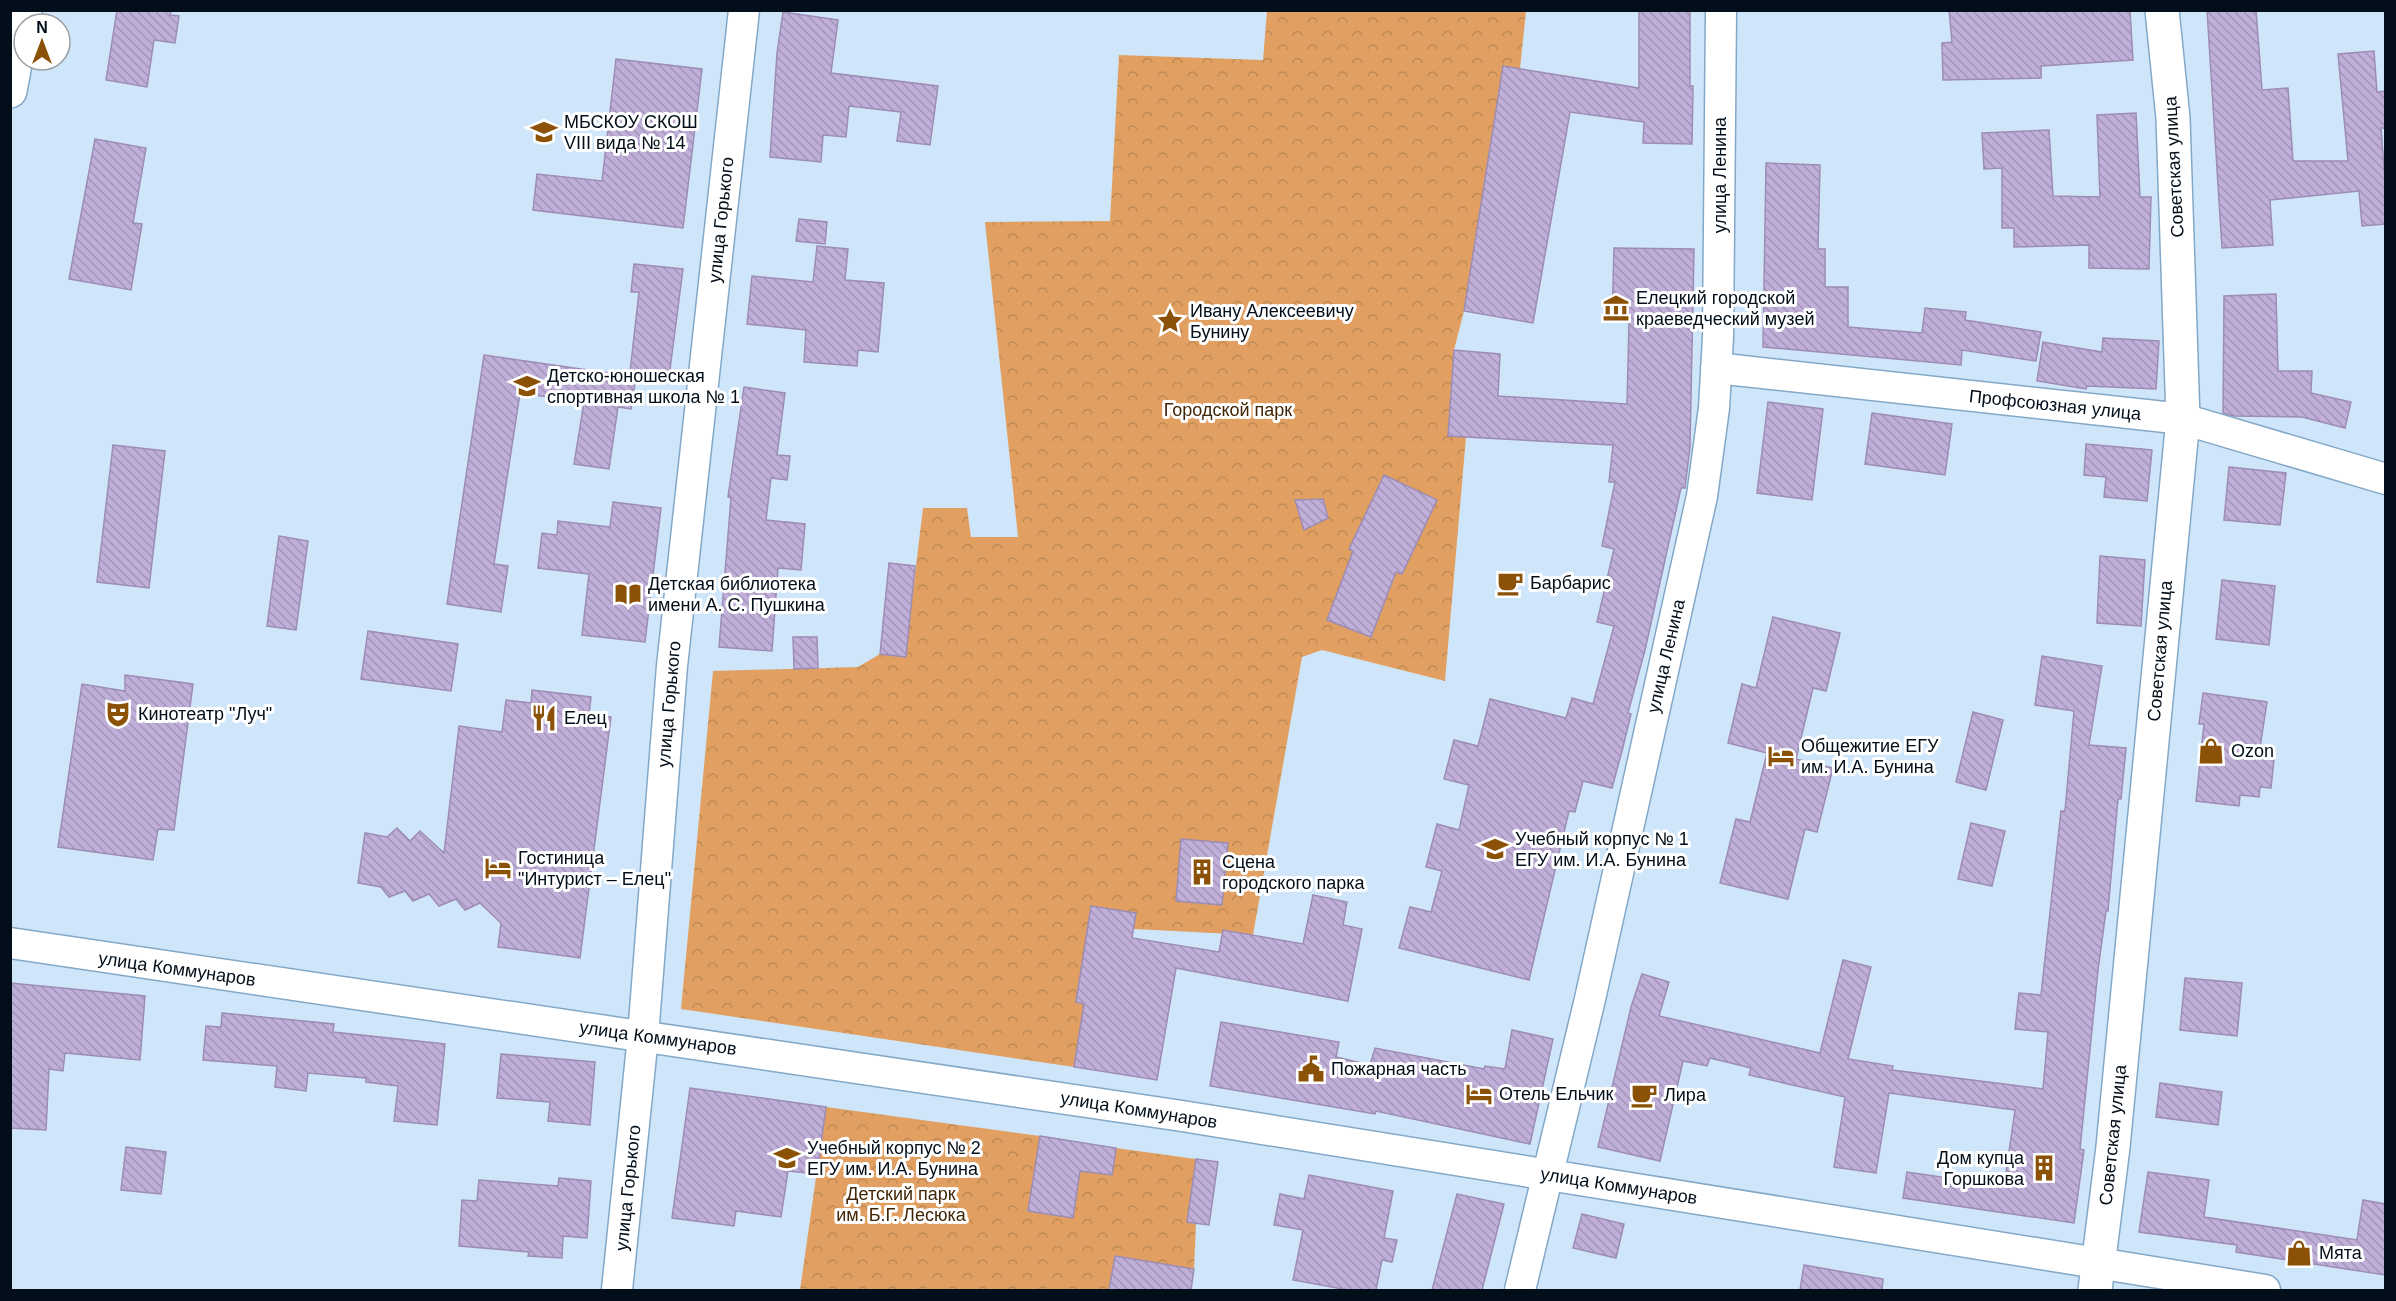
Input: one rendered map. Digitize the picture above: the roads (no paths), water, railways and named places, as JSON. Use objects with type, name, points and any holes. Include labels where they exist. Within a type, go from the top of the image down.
[{"type":"street","points":[[10,91],[25,10]]},
{"type":"street","name":"улица Горького","points":[[617,1290],[643,1036],[672,666],[744,10]]},
{"type":"street","name":"улица Ленина","points":[[1520,1290],[1590,999],[1702,496],[1714,408],[1716,368],[1721,10]]},
{"type":"street","name":"Советская улица","points":[[2097,1277],[2113,1147],[2183,418],[2173,118],[2162,10]]},
{"type":"street","name":"Профсоюзная улица","points":[[1716,368],[2183,418],[2385,479]]},
{"type":"street","name":"улица Коммунаров","points":[[10,943],[1193,1118],[1547,1175],[2097,1277],[2265,1290]]},
{"type":"place","name":"МБСКОУ СКОШ VIII вида № 14","points":[[544,132]]},
{"type":"place","name":"Елецкий городской краеведческий музей","points":[[1616,308]]},
{"type":"place","name":"Ивану Алексеевичу Бунину","points":[[1170,321]]},
{"type":"place","name":"Детско-юношеская спортивная школа № 1","points":[[527,386]]},
{"type":"place","name":"Барбарис","points":[[1510,583]]},
{"type":"place","name":"Детская библиотека имени А. С. Пушкина","points":[[628,594]]},
{"type":"place","name":"Кинотеатр \"Луч\"","points":[[118,714]]},
{"type":"place","name":"Елец","points":[[544,718]]},
{"type":"place","name":"Ozon","points":[[2211,751]]},
{"type":"place","name":"Общежитие ЕГУ им. И.А. Бунина","points":[[1781,756]]},
{"type":"place","name":"Учебный корпус № 1 ЕГУ им. И.А. Бунина","points":[[1495,849]]},
{"type":"place","name":"Гостиница \"Интурист – Елец\"","points":[[498,868]]},
{"type":"place","name":"Сцена городского парка","points":[[1202,872]]},
{"type":"place","name":"Пожарная часть","points":[[1311,1069]]},
{"type":"place","name":"Отель Ельчик","points":[[1479,1094]]},
{"type":"place","name":"Лира","points":[[1644,1095]]},
{"type":"place","name":"Учебный корпус № 2 ЕГУ им. И.А. Бунина","points":[[787,1158]]},
{"type":"place","name":"Дом купца Горшкова","points":[[2044,1168]]},
{"type":"place","name":"Мята","points":[[2299,1253]]},
{"type":"park label","name":"Городской парк","points":[[1228,410]]},
{"type":"park label","name":"Детский парк им. Б.Г. Лесюка","points":[[901,1204]]}]
